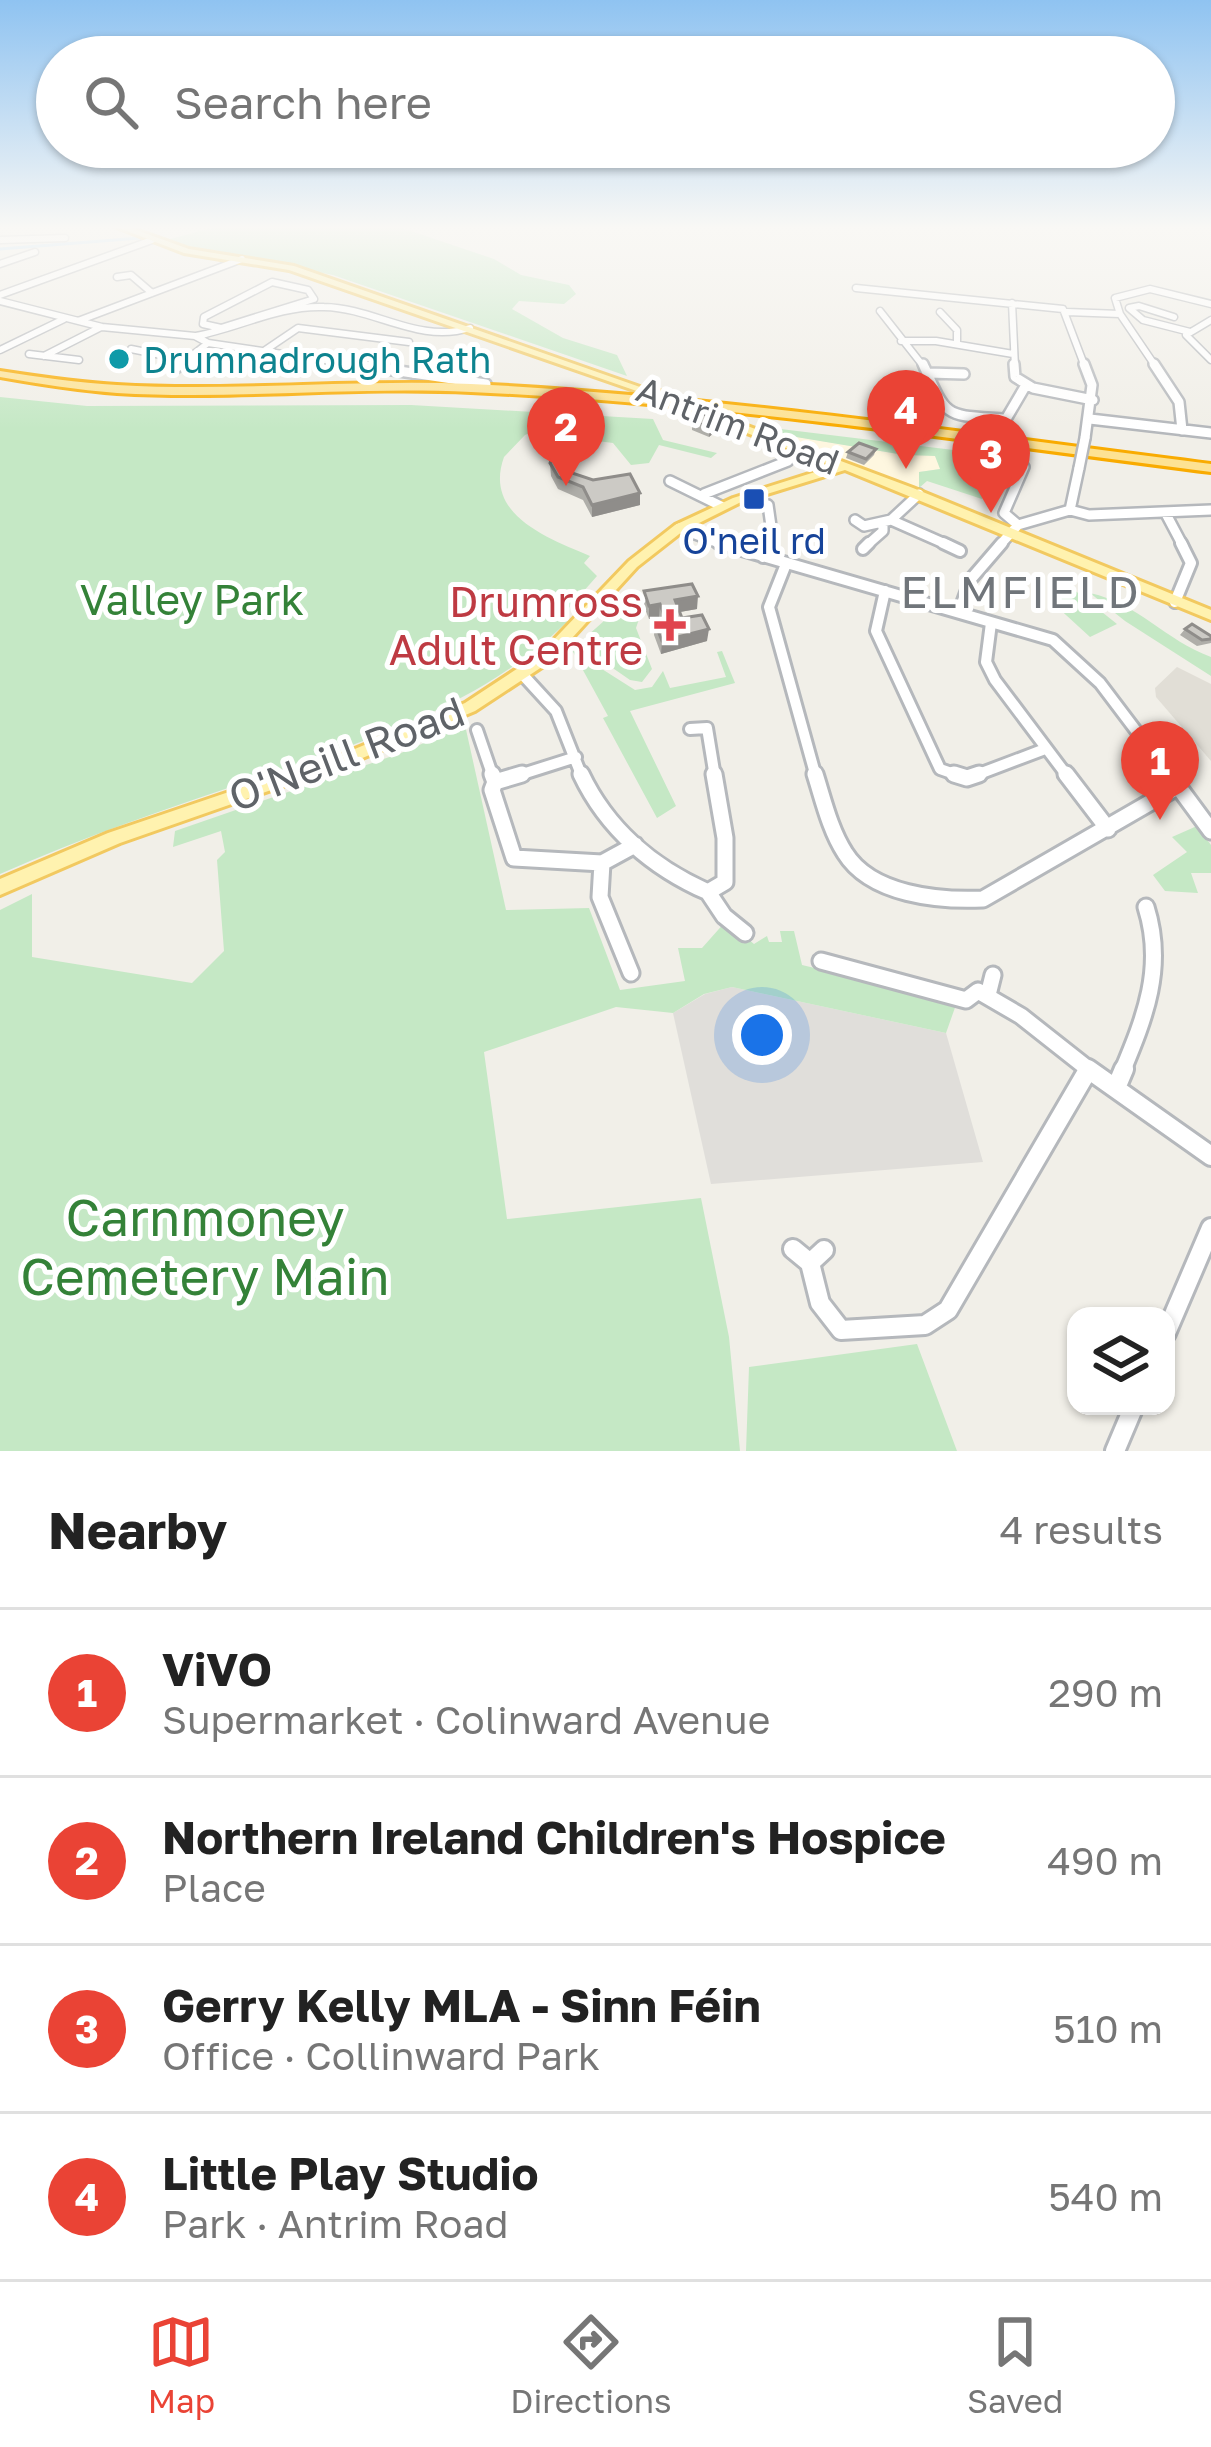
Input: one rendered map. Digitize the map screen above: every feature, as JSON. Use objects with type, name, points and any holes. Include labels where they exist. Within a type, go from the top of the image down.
[{"type":"highway","points":[[0,379],[127,395],[392,393],[538,400],[1211,472]]},
{"type":"main road","name":"Antrim Road","points":[[368,294],[655,394],[986,522],[1016,529],[1211,615]]},
{"type":"main road","points":[[805,480],[819,467],[821,457]]},
{"type":"main road","name":"O'Neill Road","points":[[0,887],[114,838],[400,738],[530,680],[542,661],[633,564],[679,528],[722,506],[845,466]]},
{"type":"main road","points":[[805,480],[874,477]]},
{"type":"street","points":[[76,321],[150,294]]},
{"type":"street","points":[[251,294],[201,321],[221,328],[332,307],[449,335],[486,333]]},
{"type":"street","points":[[0,298],[102,327],[195,336],[308,304],[313,294]]},
{"type":"street","points":[[915,294],[1067,313],[1120,314]]},
{"type":"street","points":[[1128,294],[1115,298],[1120,314],[1180,402],[1182,430]]},
{"type":"street","points":[[1159,294],[1211,304]]},
{"type":"street","points":[[1012,303],[1016,377],[1025,385],[1093,400]]},
{"type":"street","points":[[1174,317],[1139,306],[1129,308],[1143,320],[1190,332]]},
{"type":"street","points":[[880,311],[928,373],[939,406],[957,416],[1006,419],[1025,385]]},
{"type":"street","points":[[940,312],[957,330],[957,343]]},
{"type":"street","points":[[1067,313],[1093,400],[1070,510]]},
{"type":"street","points":[[2,354],[64,319]]},
{"type":"street","points":[[1211,320],[1186,335],[1211,360]]},
{"type":"street","points":[[44,356],[102,327]]},
{"type":"street","points":[[264,351],[298,328],[409,342]]},
{"type":"street","points":[[449,335],[470,328]]},
{"type":"street","points":[[195,336],[208,343],[486,384]]},
{"type":"street","points":[[901,341],[957,343],[1013,354]]},
{"type":"street","points":[[176,368],[208,343]]},
{"type":"street","points":[[131,349],[186,360]]},
{"type":"street","points":[[29,354],[81,360]]},
{"type":"street","points":[[928,373],[964,374]]},
{"type":"street","points":[[1090,419],[1211,433]]},
{"type":"street","points":[[704,494],[741,478],[774,473],[788,461]]},
{"type":"street","points":[[1004,517],[1024,467]]},
{"type":"street","points":[[670,481],[722,506]]},
{"type":"street","points":[[863,549],[919,494]]},
{"type":"street","points":[[763,557],[772,533],[767,505]]},
{"type":"street","points":[[960,610],[971,579],[1016,529],[1070,510],[1089,515],[1211,510]]},
{"type":"street","points":[[1165,512],[1191,563],[1175,602]]},
{"type":"street","points":[[986,522],[1004,517]]},
{"type":"street","points":[[1004,517],[1016,529]]},
{"type":"street","points":[[855,520],[864,526],[887,522],[960,551]]},
{"type":"street","points":[[679,528],[786,564],[1030,630],[1074,656],[1211,831]]},
{"type":"street","points":[[786,564],[769,609],[829,816],[844,854],[864,874],[950,898],[983,898],[1177,787]]},
{"type":"street","points":[[885,591],[876,631],[940,769],[968,778],[1045,749]]},
{"type":"street","points":[[991,623],[986,662],[1045,749],[1108,829]]},
{"type":"street","points":[[530,680],[559,710],[594,799],[635,845],[685,883],[708,892],[724,916],[745,933]]},
{"type":"street","points":[[690,729],[707,728],[724,838],[725,882],[708,892]]},
{"type":"street","points":[[476,730],[514,858],[602,863],[635,845]]},
{"type":"street","points":[[495,782],[575,757]]},
{"type":"street","points":[[602,863],[600,897],[631,973]]},
{"type":"street","points":[[1116,1088],[1154,989],[1156,931],[1146,907]]},
{"type":"street","points":[[820,961],[966,1000],[978,991],[988,995],[1018,1012],[1088,1070],[1211,1156]]},
{"type":"street","points":[[988,995],[993,975]]},
{"type":"street","points":[[793,1249],[817,1257],[820,1303],[841,1330],[925,1325],[948,1310],[1088,1070]]},
{"type":"street","points":[[1175,1312],[1211,1228]]},
{"type":"street","points":[[1115,1451],[1130,1415]]},
{"type":"shaded area","points":[[797,437],[904,455],[935,455],[941,469],[919,472],[919,488],[793,443]]},
{"type":"shaded area","points":[[1177,667],[1211,684],[1211,761],[1156,697],[1155,688]]},
{"type":"shaded area","points":[[732,987],[946,1033],[983,1162],[711,1184],[673,1013],[705,994]]},
{"type":"green space","points":[[387,294],[576,294],[564,304],[519,301],[512,309],[563,338],[617,355],[627,376]]},
{"type":"green space","name":"Valley Park","points":[[0,397],[87,406],[411,405],[653,419],[663,440],[717,453],[711,458],[659,445],[649,463],[631,465],[613,443],[566,437],[544,427],[525,435],[504,457],[503,494],[523,522],[590,556],[584,563],[597,576],[568,609],[567,622],[534,651],[464,696],[388,732],[132,821],[0,874]]},
{"type":"green space","points":[[755,426],[970,452],[962,469],[990,481],[982,499],[927,481],[919,488],[919,472],[940,469],[935,456],[772,433]]},
{"type":"green space","points":[[1068,585],[1117,624],[1090,637],[1054,604]]},
{"type":"green space","points":[[1090,593],[1123,605],[1211,657],[1211,676],[1125,621]]},
{"type":"green space","points":[[631,597],[638,602],[628,605],[633,619],[639,619],[636,628],[652,669],[642,682],[630,680],[578,644]]},
{"type":"green space","points":[[572,650],[635,690],[652,687],[663,671],[670,688],[726,677],[717,652],[722,651],[735,683],[630,711],[676,806],[657,818],[603,718],[608,716]]},
{"type":"green space","name":"Carnmoney Cemetery Main","points":[[465,725],[506,910],[589,908],[620,990],[685,981],[678,948],[702,948],[726,921],[754,944],[767,936],[769,942],[782,942],[780,931],[794,931],[802,965],[957,1002],[946,1033],[732,987],[704,994],[673,1013],[616,1007],[484,1052],[507,1219],[701,1198],[729,1337],[740,1451],[0,1451],[0,910],[32,894],[32,957],[192,983],[224,951],[217,860],[225,852],[221,831],[173,847],[175,831],[401,753]]},
{"type":"green space","points":[[1197,826],[1211,845],[1211,873],[1191,873],[1198,893],[1165,891],[1153,875],[1187,852],[1172,837]]},
{"type":"green space","points":[[917,1344],[957,1451],[746,1451],[749,1367]]},
{"type":"building","points":[[703,414],[719,420],[710,428],[692,420]]},
{"type":"building","points":[[573,440],[564,460],[572,473],[593,480],[630,474],[640,493],[592,505],[583,487],[558,477],[550,463],[555,449]]},
{"type":"building","points":[[859,443],[876,449],[866,459],[848,452]]},
{"type":"building","points":[[692,584],[698,596],[675,600],[682,618],[702,615],[709,629],[662,641],[655,623],[666,621],[660,604],[649,606],[644,591]]},
{"type":"building","points":[[1192,624],[1211,639],[1202,640],[1185,629]]},
{"type":"place","name":"Drumnadrough Rath","points":[[119,359]]},
{"type":"place","name":"Little Play Studio","points":[[906,469]]},
{"type":"place","name":"Northern Ireland Children's Hospice","points":[[566,486]]},
{"type":"place","name":"O'neil rd","points":[[754,499]]},
{"type":"place","name":"Gerry Kelly MLA - Sinn Féin","points":[[991,513]]},
{"type":"place","name":"Drumross Adult Centre","points":[[670,625]]},
{"type":"place","name":"ViVO","points":[[1160,820]]},
{"type":"district","name":"ELMFIELD","points":[[1021,591]]}]
